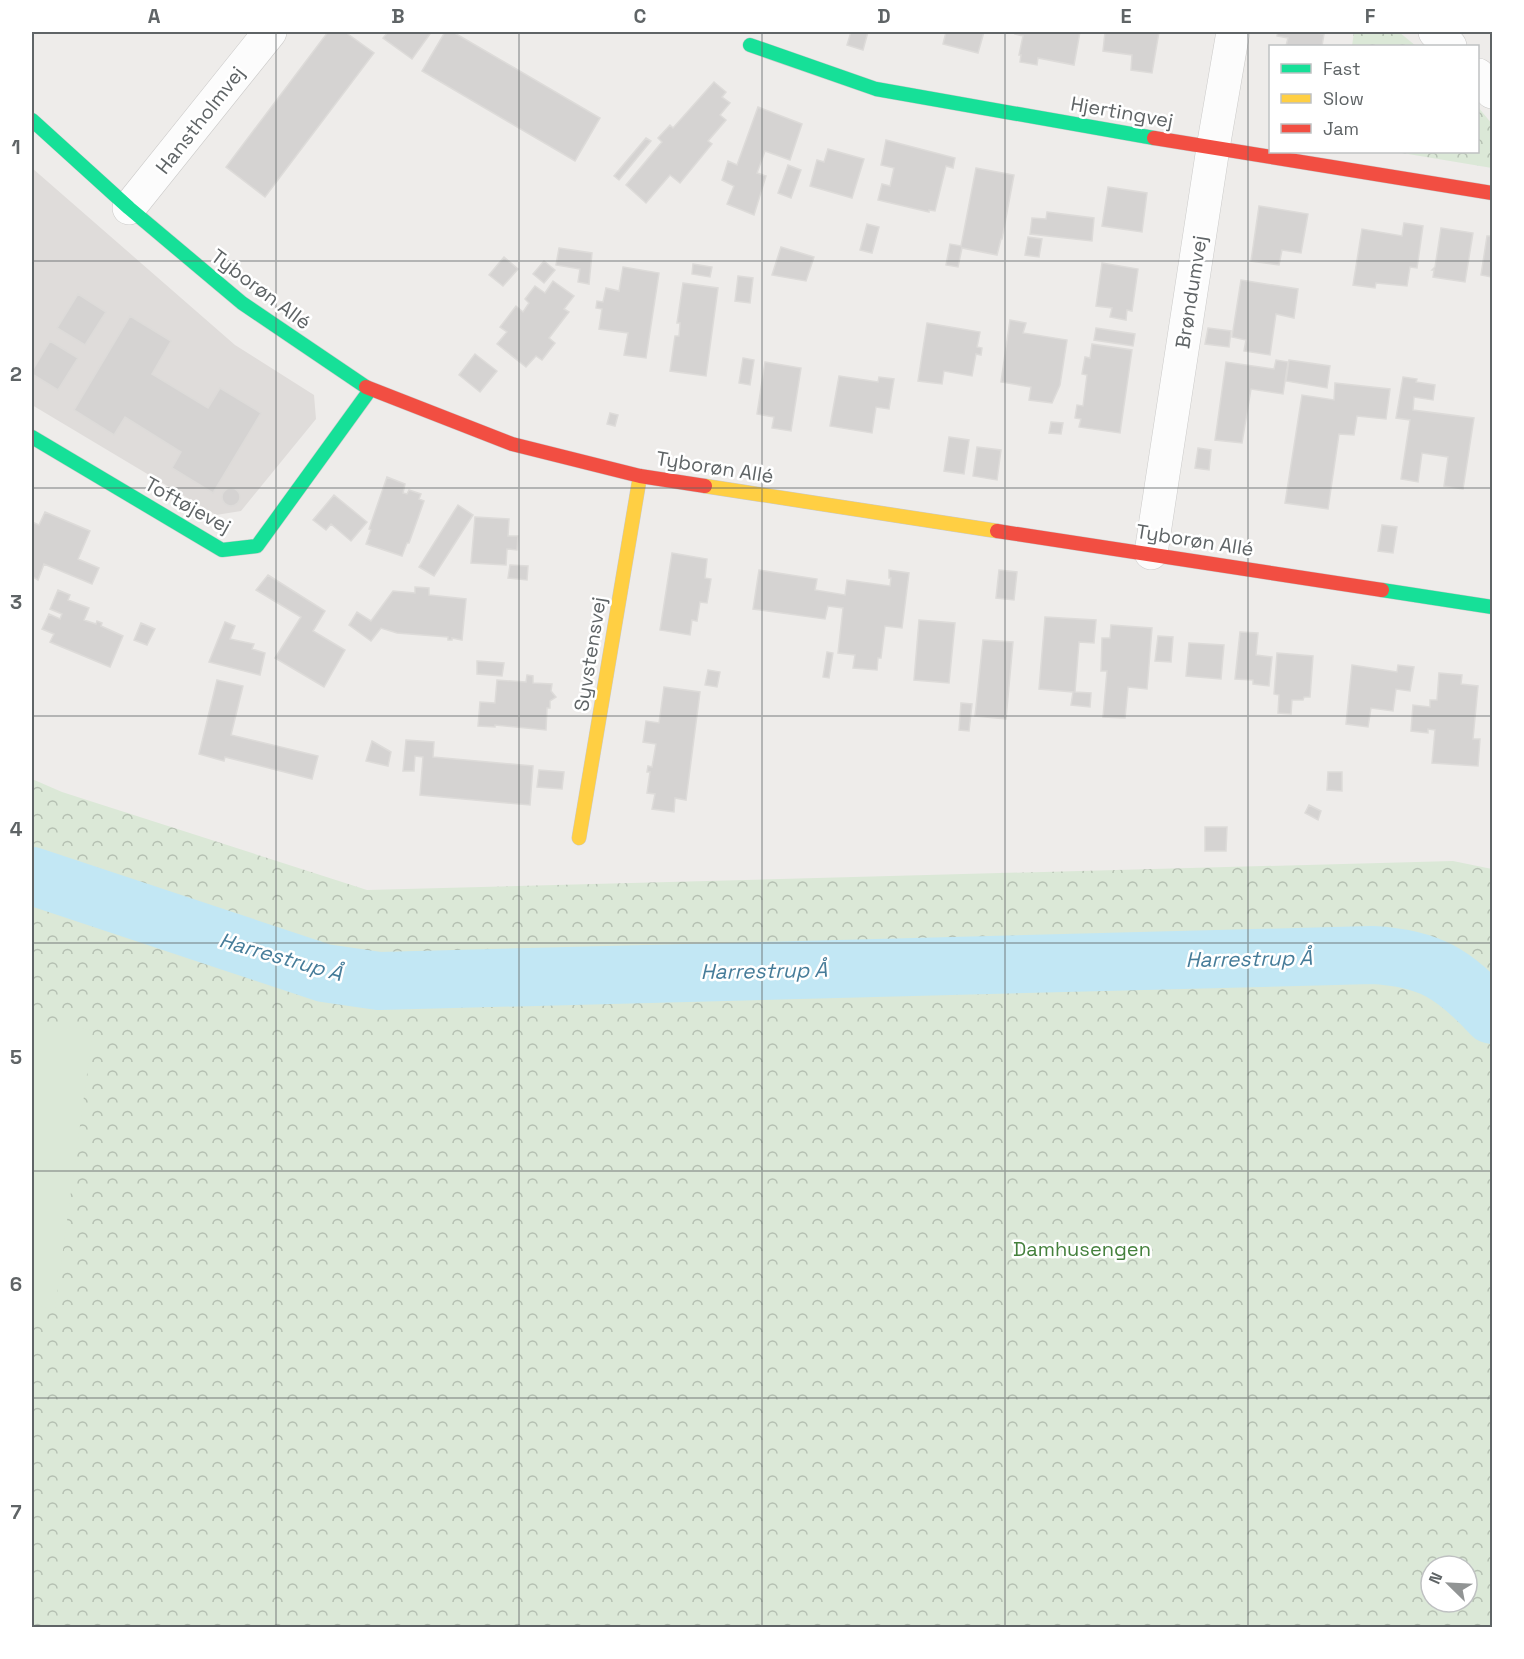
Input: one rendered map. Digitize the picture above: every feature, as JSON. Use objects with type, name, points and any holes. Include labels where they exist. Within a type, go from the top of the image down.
[{"type":"street","name":"Hanstholmvej","points":[[129,208],[270,32]]},
{"type":"street","name":"Brøndumvej","points":[[1151,553],[1233,32]]},
{"type":"street","points":[[1435,32],[1449,45]]},
{"type":"street","name":"Hjertingvej","points":[[750,45],[876,89],[1213,148],[1492,193]]},
{"type":"street","points":[[1479,76],[1492,92]]},
{"type":"street","name":"Tyborøn Allé","points":[[32,120],[129,208],[242,303],[370,390],[512,444],[640,476],[1492,607]]},
{"type":"street","name":"Toftøjevej","points":[[32,437],[222,550],[257,546],[370,390]]},
{"type":"street","name":"Syvstensvej","points":[[579,838],[640,476]]},
{"type":"shaded area","points":[[32,168],[235,345],[314,395],[316,419],[241,511],[216,515],[32,405]]},
{"type":"green space","points":[[1354,32],[1399,32],[1415,45],[1352,45]]},
{"type":"green space","points":[[1479,108],[1492,124],[1492,168],[1402,153],[1479,153]]},
{"type":"green space","name":"Damhusengen","points":[[32,779],[62,792],[367,890],[1453,861],[1492,869],[1492,1627],[32,1627]]},
{"type":"green space","points":[[32,1022],[93,1030],[55,1309],[32,1305]]},
{"type":"building","points":[[328,32],[345,32],[374,53],[265,197],[226,167]]},
{"type":"building","points":[[388,32],[427,32],[430,34],[412,59],[383,38]]},
{"type":"building","points":[[445,32],[453,32],[600,118],[575,161],[422,71]]},
{"type":"building","points":[[851,32],[868,32],[863,50],[847,45]]},
{"type":"building","points":[[946,32],[984,32],[978,53],[943,44]]},
{"type":"building","points":[[1016,32],[1080,32],[1074,65],[1038,58],[1037,65],[1020,62],[1023,36],[1015,34]]},
{"type":"building","points":[[1105,32],[1159,32],[1152,73],[1131,70],[1132,55],[1103,51]]},
{"type":"building","points":[[1278,32],[1324,34],[1322,45],[1286,45],[1288,38],[1277,36]]},
{"type":"building","points":[[714,82],[726,92],[722,97],[730,103],[720,115],[726,120],[708,141],[712,144],[680,183],[670,175],[646,203],[626,185],[662,142],[658,138],[670,125],[673,128]]},
{"type":"building","points":[[758,107],[802,124],[790,160],[765,151],[757,173],[766,176],[754,215],[727,204],[734,186],[722,180],[728,161],[737,165]]},
{"type":"building","points":[[646,138],[651,141],[619,180],[614,176]]},
{"type":"building","points":[[886,140],[955,158],[953,168],[946,166],[935,211],[929,210],[929,212],[878,200],[882,184],[890,186],[894,168],[881,165]]},
{"type":"building","points":[[828,149],[864,159],[852,198],[810,186],[817,160],[824,162]]},
{"type":"building","points":[[788,165],[801,170],[791,198],[778,193]]},
{"type":"building","points":[[976,168],[1014,175],[1002,239],[997,255],[962,248],[958,267],[946,265],[950,244],[961,246]]},
{"type":"building","points":[[1108,187],[1147,193],[1142,232],[1102,226]]},
{"type":"building","points":[[1259,206],[1308,214],[1301,253],[1282,250],[1279,265],[1251,261]]},
{"type":"building","points":[[1047,212],[1094,218],[1092,241],[1030,234],[1032,218],[1046,219]]},
{"type":"building","points":[[1404,223],[1423,226],[1417,268],[1410,267],[1407,286],[1376,283],[1375,288],[1353,285],[1362,229],[1402,236]]},
{"type":"building","points":[[867,224],[879,227],[872,253],[860,250]]},
{"type":"building","points":[[1441,228],[1473,233],[1465,282],[1433,277],[1434,270],[1432,270],[1435,267]]},
{"type":"building","points":[[1487,236],[1492,236],[1492,277],[1481,275]]},
{"type":"building","points":[[1028,237],[1042,239],[1039,257],[1025,255]]},
{"type":"building","points":[[781,247],[814,257],[806,281],[772,275]]},
{"type":"building","points":[[559,248],[592,253],[589,284],[578,282],[580,269],[556,265]]},
{"type":"building","points":[[504,257],[518,269],[503,286],[489,275]]},
{"type":"building","points":[[544,261],[555,270],[544,283],[533,274]]},
{"type":"building","points":[[1102,263],[1138,269],[1132,311],[1127,310],[1126,320],[1110,317],[1112,308],[1096,306]]},
{"type":"building","points":[[693,264],[712,267],[710,277],[692,274]]},
{"type":"building","points":[[623,267],[659,273],[646,358],[624,355],[628,333],[599,329],[602,309],[596,308],[597,301],[603,302],[606,288],[619,291]]},
{"type":"building","points":[[738,276],[753,278],[750,303],[735,301]]},
{"type":"building","points":[[1241,280],[1298,289],[1294,318],[1276,314],[1270,355],[1244,351],[1246,340],[1232,337]]},
{"type":"building","points":[[553,281],[574,296],[564,309],[569,312],[549,338],[555,343],[542,360],[536,356],[526,367],[497,344],[507,332],[500,327],[516,306],[523,312],[529,303],[525,299],[535,286],[545,293]]},
{"type":"building","points":[[683,283],[718,288],[706,376],[670,371],[675,336],[679,336],[680,323],[677,323]]},
{"type":"building","points":[[78,294],[106,312],[85,345],[57,328]]},
{"type":"building","points":[[130,316],[171,341],[152,374],[208,408],[220,388],[261,413],[213,493],[172,468],[181,452],[125,417],[114,435],[74,410]]},
{"type":"building","points":[[1010,320],[1026,323],[1023,333],[1067,340],[1060,385],[1052,403],[1029,400],[1031,387],[1001,382]]},
{"type":"building","points":[[927,323],[980,332],[977,347],[982,348],[981,355],[976,354],[972,376],[944,371],[942,384],[918,381]]},
{"type":"building","points":[[1096,328],[1135,334],[1133,346],[1094,340]]},
{"type":"building","points":[[1208,328],[1231,331],[1229,347],[1205,344]]},
{"type":"building","points":[[50,341],[78,358],[58,390],[32,374]]},
{"type":"building","points":[[1092,344],[1132,350],[1120,433],[1079,427],[1081,419],[1075,418],[1077,405],[1083,406],[1087,375],[1082,374],[1085,357],[1090,358]]},
{"type":"building","points":[[475,354],[497,371],[480,392],[459,375]]},
{"type":"building","points":[[743,358],[754,360],[750,385],[739,383]]},
{"type":"building","points":[[1276,360],[1288,362],[1283,394],[1251,389],[1242,443],[1215,440],[1226,362],[1274,369]]},
{"type":"building","points":[[1289,360],[1330,366],[1327,388],[1286,381]]},
{"type":"building","points":[[765,362],[801,368],[791,431],[772,428],[774,417],[757,414]]},
{"type":"building","points":[[839,376],[878,382],[879,377],[894,379],[889,409],[876,407],[872,433],[830,426]]},
{"type":"building","points":[[1403,377],[1435,385],[1433,400],[1414,397],[1413,410],[1474,418],[1463,489],[1444,486],[1448,457],[1422,453],[1418,482],[1401,479],[1410,420],[1396,418]]},
{"type":"building","points":[[1335,383],[1390,389],[1386,419],[1357,416],[1354,435],[1339,434],[1328,509],[1285,503],[1302,395],[1334,400]]},
{"type":"building","points":[[610,413],[618,415],[615,426],[607,424]]},
{"type":"building","points":[[1051,422],[1063,423],[1061,434],[1049,433]]},
{"type":"building","points":[[949,437],[969,440],[964,474],[944,471]]},
{"type":"building","points":[[977,447],[1001,450],[997,480],[973,476]]},
{"type":"building","points":[[1198,448],[1211,450],[1209,470],[1195,468]]},
{"type":"building","points":[[387,477],[405,484],[403,493],[407,494],[409,490],[421,494],[419,499],[424,501],[402,556],[366,544]]},
{"type":"building","points":[[231,488],[239,493],[240,497],[235,505],[231,506],[223,501],[222,497],[227,489]]},
{"type":"building","points":[[334,495],[367,522],[351,541],[331,524],[326,530],[313,520]]},
{"type":"building","points":[[458,505],[473,515],[434,576],[419,567]]},
{"type":"building","points":[[45,512],[90,531],[78,559],[99,568],[92,584],[44,564],[38,580],[32,576],[32,522],[39,525]]},
{"type":"building","points":[[475,517],[509,519],[508,536],[518,536],[517,550],[507,549],[506,565],[471,563]]},
{"type":"building","points":[[1382,525],[1397,527],[1393,553],[1378,551]]},
{"type":"building","points":[[672,553],[707,559],[705,578],[711,579],[707,603],[700,602],[697,621],[692,620],[690,635],[660,630]]},
{"type":"building","points":[[510,565],[528,566],[527,580],[508,578]]},
{"type":"building","points":[[759,570],[817,579],[815,590],[845,595],[847,580],[890,586],[889,570],[909,573],[902,628],[885,626],[877,670],[853,668],[855,655],[838,653],[843,608],[828,606],[825,619],[753,609]]},
{"type":"building","points":[[999,570],[1017,572],[1014,600],[996,598]]},
{"type":"building","points":[[268,575],[325,611],[313,631],[345,650],[324,687],[275,658],[301,617],[256,590]]},
{"type":"building","points":[[415,587],[429,588],[429,595],[466,599],[462,640],[397,633],[381,628],[371,641],[349,625],[357,612],[371,621],[393,591],[415,593]]},
{"type":"building","points":[[58,590],[70,595],[68,600],[89,608],[84,620],[96,624],[97,621],[102,623],[101,626],[123,636],[110,667],[50,642],[54,634],[42,629],[49,614],[60,619],[62,614],[50,609]]},
{"type":"building","points":[[1045,617],[1096,620],[1094,643],[1079,642],[1075,692],[1091,693],[1090,707],[1071,705],[1073,692],[1039,689]]},
{"type":"building","points":[[919,620],[955,623],[949,683],[914,680]]},
{"type":"building","points":[[225,622],[235,626],[230,639],[254,644],[252,649],[265,653],[260,675],[209,662]]},
{"type":"building","points":[[141,623],[155,629],[147,645],[134,640]]},
{"type":"building","points":[[1111,625],[1152,628],[1147,689],[1128,687],[1125,718],[1103,717],[1107,671],[1101,671],[1102,638],[1110,638]]},
{"type":"building","points":[[1240,632],[1258,633],[1256,655],[1272,657],[1269,686],[1253,684],[1253,680],[1235,679]]},
{"type":"building","points":[[1158,636],[1173,637],[1171,662],[1155,661]]},
{"type":"building","points":[[983,640],[1013,642],[1006,719],[975,716]]},
{"type":"building","points":[[1189,643],[1224,645],[1221,679],[1186,676]]},
{"type":"building","points":[[827,652],[833,653],[829,678],[823,677]]},
{"type":"building","points":[[1277,653],[1313,656],[1310,697],[1304,697],[1303,700],[1292,700],[1291,714],[1278,713],[1279,695],[1274,694]]},
{"type":"building","points":[[477,661],[504,663],[502,676],[477,674]]},
{"type":"building","points":[[1352,665],[1397,672],[1398,665],[1414,667],[1410,691],[1396,689],[1393,711],[1371,708],[1368,727],[1346,724]]},
{"type":"building","points":[[708,670],[720,672],[717,687],[705,685]]},
{"type":"building","points":[[1439,673],[1462,675],[1461,684],[1478,686],[1473,739],[1480,739],[1478,766],[1432,763],[1435,730],[1428,729],[1428,733],[1411,731],[1413,705],[1430,707],[1430,700],[1437,700]]},
{"type":"building","points":[[527,675],[533,676],[533,683],[552,684],[551,691],[556,697],[550,701],[550,708],[547,708],[546,730],[495,725],[495,727],[478,726],[480,702],[495,703],[497,680],[526,682]]},
{"type":"building","points":[[217,680],[243,686],[231,735],[318,756],[312,779],[225,757],[224,761],[199,754]]},
{"type":"building","points":[[664,687],[700,692],[686,800],[675,798],[674,812],[652,809],[655,794],[647,793],[650,772],[647,772],[648,766],[652,767],[656,744],[643,742],[646,721],[659,723]]},
{"type":"building","points":[[961,703],[972,704],[969,731],[959,730]]},
{"type":"building","points":[[406,740],[434,742],[433,757],[533,766],[530,805],[420,795],[423,757],[415,756],[414,771],[403,771]]},
{"type":"building","points":[[372,741],[391,752],[388,766],[366,761]]},
{"type":"building","points":[[539,770],[564,772],[562,789],[537,787]]},
{"type":"building","points":[[1328,772],[1342,772],[1342,791],[1327,790]]},
{"type":"building","points":[[1309,805],[1321,811],[1318,820],[1305,813]]},
{"type":"building","points":[[1205,827],[1227,827],[1226,851],[1205,851]]},
{"type":"waterway","name":"Harrestrup Å","points":[[32,876],[324,973],[379,981],[1372,955],[1410,960],[1440,971],[1465,989],[1492,1015]]},
{"type":"traffic: fast","points":[[750,45],[876,89],[1154,138]]},
{"type":"traffic: fast","points":[[32,120],[129,208],[242,303],[366,387]]},
{"type":"traffic: fast","points":[[32,437],[222,550],[257,546],[370,390]]},
{"type":"traffic: fast","points":[[1382,590],[1492,607]]},
{"type":"traffic: slow","points":[[579,838],[640,476]]},
{"type":"traffic: slow","points":[[705,486],[997,531]]},
{"type":"traffic: jam","points":[[1154,138],[1492,193]]},
{"type":"traffic: jam","points":[[366,387],[512,444],[640,476],[705,486]]},
{"type":"traffic: jam","points":[[997,531],[1382,590]]}]
